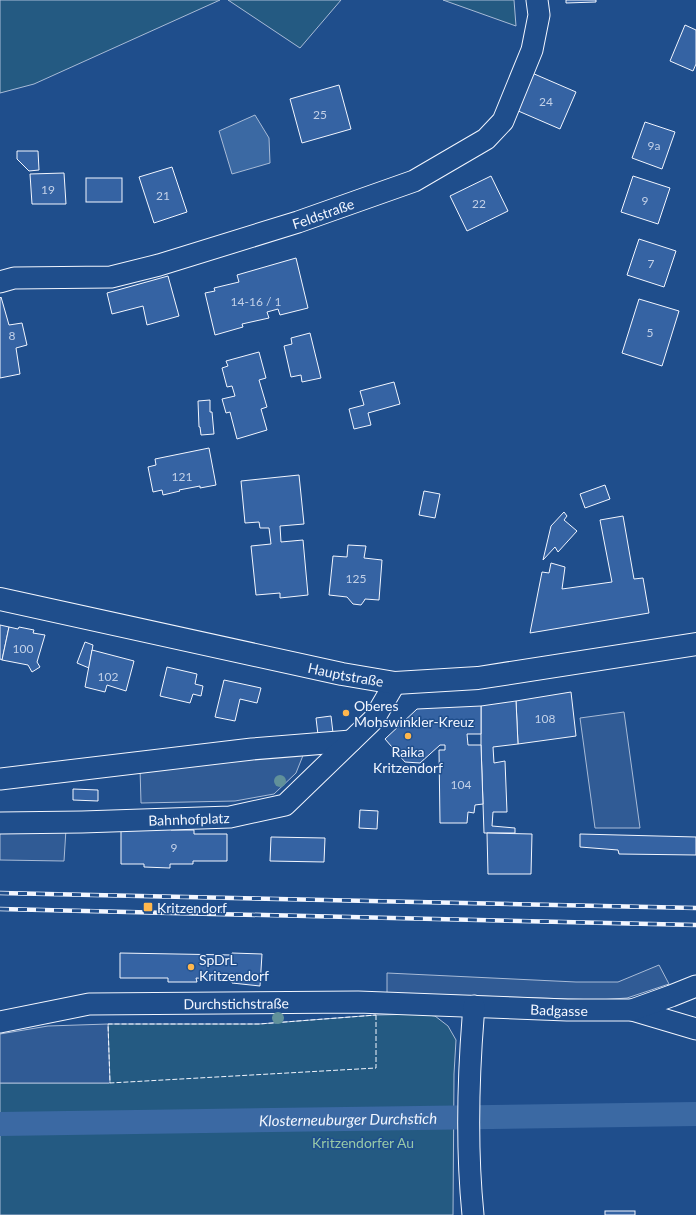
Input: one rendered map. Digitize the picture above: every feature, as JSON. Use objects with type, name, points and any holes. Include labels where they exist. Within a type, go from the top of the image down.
[{"type":"main road","name":"Hauptstraße","points":[[0,599],[342,674],[395,683],[478,678],[696,644]]},
{"type":"street","name":"Feldstraße","points":[[0,282],[14,278],[111,277],[159,265],[298,222],[414,181],[486,139],[503,121],[532,50],[539,15],[538,0]]},
{"type":"street","name":"Bahnhofplatz","points":[[0,823],[230,817],[285,805],[374,718],[395,683]]},
{"type":"street","points":[[0,779],[252,749],[351,741]]},
{"type":"street","name":"Badgasse","points":[[474,1006],[567,1010],[632,1010],[696,986]]},
{"type":"street","name":"Durchstichstraße","points":[[0,1022],[89,1004],[358,1002],[474,1006]]},
{"type":"street","points":[[474,1006],[470,1062],[469,1166],[474,1215]]},
{"type":"street","points":[[632,1010],[696,1029]]},
{"type":"green space","points":[[0,0],[220,0],[34,84],[0,93]]},
{"type":"green space","points":[[228,0],[341,0],[300,48]]},
{"type":"green space","points":[[443,0],[514,0],[516,26]]},
{"type":"green space","name":"Kritzendorfer Au","points":[[421,1014],[435,1016],[448,1026],[456,1040],[454,1074],[453,1215],[0,1215],[0,1083],[109,1083],[108,1024],[259,1024],[376,1015]]},
{"type":"shaded area","points":[[255,115],[269,138],[270,163],[232,174],[219,131]]},
{"type":"shaded area","points":[[624,712],[640,828],[595,828],[580,718]]},
{"type":"shaded area","points":[[304,753],[296,773],[274,794],[235,801],[141,803],[140,768]]},
{"type":"shaded area","points":[[0,823],[66,829],[64,861],[0,860]]},
{"type":"shaded area","points":[[659,965],[669,984],[627,998],[599,1000],[387,993],[387,973],[576,982],[618,982]]},
{"type":"shaded area","points":[[108,1024],[110,1083],[0,1083],[0,1034],[48,1026]]},
{"type":"building","points":[[566,0],[596,0],[596,2],[566,3]]},
{"type":"building","points":[[685,25],[696,30],[696,64],[693,71],[670,61]]},
{"type":"building","points":[[532,73],[576,92],[560,129],[516,110]]},
{"type":"building","points":[[339,85],[351,129],[302,143],[290,99]]},
{"type":"building","points":[[645,122],[675,132],[662,169],[632,158]]},
{"type":"building","points":[[17,151],[38,151],[39,170],[29,171],[17,159]]},
{"type":"building","points":[[172,167],[187,212],[154,223],[139,177]]},
{"type":"building","points":[[64,173],[66,204],[32,204],[30,174]]},
{"type":"building","points":[[491,176],[508,211],[467,231],[450,196]]},
{"type":"building","points":[[633,176],[670,188],[658,224],[621,212]]},
{"type":"building","points":[[86,178],[122,178],[122,202],[86,202]]},
{"type":"building","points":[[639,239],[676,251],[664,287],[627,275]]},
{"type":"building","points":[[296,258],[308,308],[280,315],[278,309],[267,312],[269,318],[242,324],[243,327],[215,335],[205,293],[215,291],[214,288],[239,282],[237,275]]},
{"type":"building","points":[[168,276],[179,316],[147,325],[143,306],[112,314],[107,293]]},
{"type":"building","points":[[1,297],[9,325],[22,323],[27,345],[16,348],[20,374],[0,378],[0,298]]},
{"type":"building","points":[[639,299],[679,311],[662,366],[622,353]]},
{"type":"building","points":[[310,333],[321,378],[302,382],[301,375],[291,377],[284,346],[292,344],[291,338]]},
{"type":"building","points":[[259,352],[266,378],[259,380],[267,407],[261,409],[267,430],[237,439],[230,412],[226,413],[222,399],[235,396],[232,386],[227,387],[222,368],[228,366],[226,361]]},
{"type":"building","points":[[394,382],[400,404],[368,413],[371,425],[354,429],[349,409],[364,405],[360,391]]},
{"type":"building","points":[[210,400],[210,412],[212,412],[214,434],[201,435],[199,427],[198,401]]},
{"type":"building","points":[[209,448],[216,485],[200,488],[200,486],[163,495],[162,490],[153,492],[148,467],[156,465],[155,459]]},
{"type":"building","points":[[299,475],[304,524],[280,526],[281,542],[303,540],[308,595],[280,598],[280,593],[256,595],[251,546],[271,544],[269,528],[260,528],[259,522],[245,523],[241,481]]},
{"type":"building","points":[[605,485],[610,499],[585,508],[580,494]]},
{"type":"building","points":[[424,491],[440,494],[435,518],[419,515]]},
{"type":"building","points":[[564,512],[567,516],[564,520],[577,531],[558,552],[555,547],[543,560],[551,526]]},
{"type":"building","points":[[623,516],[634,579],[643,578],[649,613],[530,633],[542,572],[549,573],[551,563],[565,567],[562,589],[612,582],[600,520]]},
{"type":"building","points":[[348,545],[366,546],[364,558],[382,560],[379,600],[365,599],[361,605],[353,604],[347,597],[329,595],[333,556],[347,557]]},
{"type":"building","points":[[0,625],[9,627],[2,660],[0,659]]},
{"type":"building","points":[[9,627],[34,630],[33,633],[45,635],[37,662],[40,667],[32,672],[28,665],[2,660]]},
{"type":"building","points":[[85,642],[93,645],[89,668],[77,663]]},
{"type":"building","points":[[92,650],[134,661],[126,691],[107,685],[105,692],[85,687]]},
{"type":"building","points":[[167,667],[197,674],[195,684],[203,686],[201,696],[193,694],[190,703],[160,696]]},
{"type":"building","points":[[224,680],[261,688],[257,703],[240,699],[235,721],[215,717]]},
{"type":"building","points":[[571,692],[576,736],[518,744],[516,701]]},
{"type":"building","points":[[516,701],[518,744],[493,747],[494,763],[505,761],[507,812],[493,812],[492,826],[515,828],[515,833],[484,833],[481,706]]},
{"type":"building","points":[[481,706],[481,734],[467,734],[468,745],[481,745],[483,804],[475,805],[474,813],[468,812],[467,823],[440,823],[439,750],[445,750],[445,745],[440,745],[420,763],[405,762],[385,739],[417,709]]},
{"type":"building","points":[[331,716],[333,733],[318,735],[316,718]]},
{"type":"building","points":[[73,789],[98,790],[98,801],[73,800]]},
{"type":"building","points":[[360,810],[378,811],[377,829],[359,828]]},
{"type":"building","points":[[171,826],[171,830],[194,830],[194,834],[227,834],[227,861],[193,861],[193,864],[170,864],[170,868],[144,867],[144,864],[121,864],[121,829]]},
{"type":"building","points":[[487,833],[532,834],[531,874],[488,874]]},
{"type":"building","points":[[580,834],[696,837],[696,855],[619,854],[618,850],[580,847]]},
{"type":"building","points":[[271,837],[325,838],[324,862],[270,861]]},
{"type":"building","name":"SpDrL Kritzendorf","points":[[120,953],[232,955],[232,953],[262,954],[260,986],[232,983],[232,980],[196,978],[197,982],[168,982],[168,978],[120,978]]},
{"type":"building","points":[[605,1211],[635,1211],[635,1215],[605,1215]]},
{"type":"waterway","name":"Klosterneuburger Durchstich","points":[[0,1124],[696,1114]]},
{"type":"railway","points":[[0,893],[696,908]]},
{"type":"railway","points":[[0,909],[696,925]]},
{"type":"fence","points":[[376,1015],[376,1068],[110,1083],[108,1024],[259,1024],[376,1015]]},
{"type":"place","name":"Oberes Mohswinkler-Kreuz","points":[[346,713]]},
{"type":"place","name":"Raika Kritzendorf","points":[[408,736]]},
{"type":"place","name":"Kritzendorf","points":[[148,907]]},
{"type":"place","name":"SpDrL Kritzendorf","points":[[191,967]]}]
